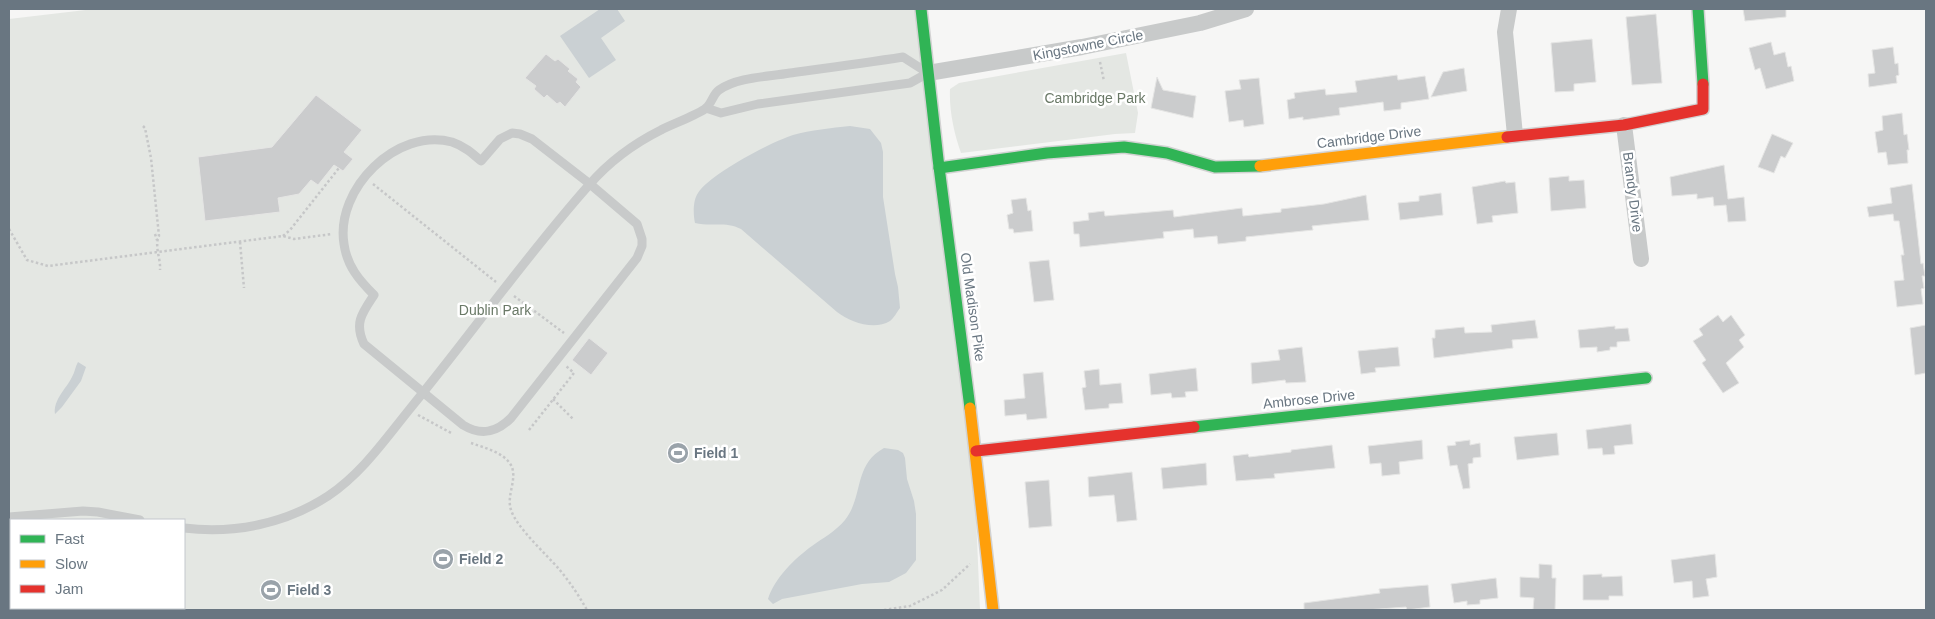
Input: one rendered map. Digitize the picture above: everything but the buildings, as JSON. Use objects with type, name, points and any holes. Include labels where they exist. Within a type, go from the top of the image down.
[{"type":"street","name":"Old Madison Pike","points":[[921,9],[939,168],[976,451],[993,610]]},
{"type":"street","name":"Kingstowne Circle","points":[[928,73],[1182,27],[1246,9]]},
{"type":"street","points":[[1509,9],[1505,32],[1515,135]]},
{"type":"street","name":"Cambridge Drive","points":[[939,168],[1047,153],[1124,147],[1167,153],[1215,167],[1249,167],[1441,143],[1624,125],[1703,110],[1703,67],[1698,9]]},
{"type":"street","name":"Brandy Drive","points":[[1624,125],[1641,259]]},
{"type":"street","name":"Ambrose Drive","points":[[976,451],[1208,424],[1646,378]]},
{"type":"lane","points":[[185,528],[219,530],[255,526],[277,520],[328,496],[358,471],[378,450],[424,394],[504,288],[590,184],[640,142],[658,131],[706,108],[717,90],[749,79],[903,57],[928,73],[910,83],[758,104],[721,113],[706,108]]},
{"type":"lane","points":[[512,133],[532,139],[590,184],[636,224],[642,239],[642,246],[637,258],[511,418],[498,429],[479,432],[468,428],[364,344],[360,332],[360,316],[374,296],[359,280],[351,267],[345,252],[343,236],[345,218],[351,200],[370,172],[389,153],[415,142],[435,140],[451,142],[466,148],[481,161],[500,139],[512,133]]},
{"type":"lane","points":[[9,517],[83,511],[135,519]]},
{"type":"path","points":[[1100,62],[1104,81]]},
{"type":"path","points":[[143,126],[152,158],[159,236],[157,240]]},
{"type":"path","points":[[283,236],[290,230],[339,168]]},
{"type":"path","points":[[371,191],[375,185]]},
{"type":"path","points":[[9,229],[27,260],[48,266],[283,236],[294,239],[332,234],[343,236]]},
{"type":"path","points":[[155,234],[159,251],[160,270]]},
{"type":"path","points":[[240,241],[244,288]]},
{"type":"path","points":[[553,399],[573,419]]},
{"type":"path","points":[[409,411],[458,436]]},
{"type":"path","points":[[467,441],[504,457],[511,466],[514,477],[510,492],[510,509],[519,524],[561,571],[587,610]]},
{"type":"path","points":[[884,610],[910,606],[942,590],[972,562]]},
{"type":"green space","name":"Dublin Park","points":[[94,9],[917,9],[976,516],[980,610],[9,610],[9,19]]},
{"type":"green space","name":"Cambridge Park","points":[[1126,53],[1138,113],[1135,133],[961,153],[956,138],[950,105],[950,89],[959,83]]},
{"type":"shaded area","points":[[600,9],[617,9],[625,21],[601,38],[616,60],[589,78],[560,36]]},
{"type":"shaded area","points":[[850,126],[870,129],[881,143],[883,152],[883,197],[900,308],[890,321],[884,324],[862,324],[837,312],[741,229],[729,225],[695,223],[694,219],[694,203],[698,193],[705,185],[728,168],[771,144],[793,135],[814,130]]},
{"type":"shaded area","points":[[78,362],[86,367],[81,381],[55,414],[58,399],[72,377]]},
{"type":"shaded area","points":[[884,448],[898,450],[903,453],[905,458],[907,479],[916,514],[916,560],[906,573],[889,582],[862,584],[782,599],[773,604],[768,599],[771,591],[786,570],[799,557],[834,531],[845,520],[855,501],[863,472],[874,455]]},
{"type":"traffic: fast","points":[[921,9],[970,408]]},
{"type":"traffic: fast","points":[[1698,9],[1703,84]]},
{"type":"traffic: fast","points":[[939,168],[1047,153],[1124,147],[1167,153],[1215,167],[1260,166]]},
{"type":"traffic: fast","points":[[1194,427],[1646,378]]},
{"type":"traffic: slow","points":[[1260,166],[1507,137]]},
{"type":"traffic: slow","points":[[970,408],[993,610]]},
{"type":"traffic: jam","points":[[1507,137],[1624,125],[1703,109],[1703,84]]},
{"type":"traffic: jam","points":[[976,451],[1194,427]]},
{"type":"place","name":"Field 1","points":[[678,453]]},
{"type":"place","name":"Field 2","points":[[443,559]]},
{"type":"place","name":"Field 3","points":[[271,590]]}]
